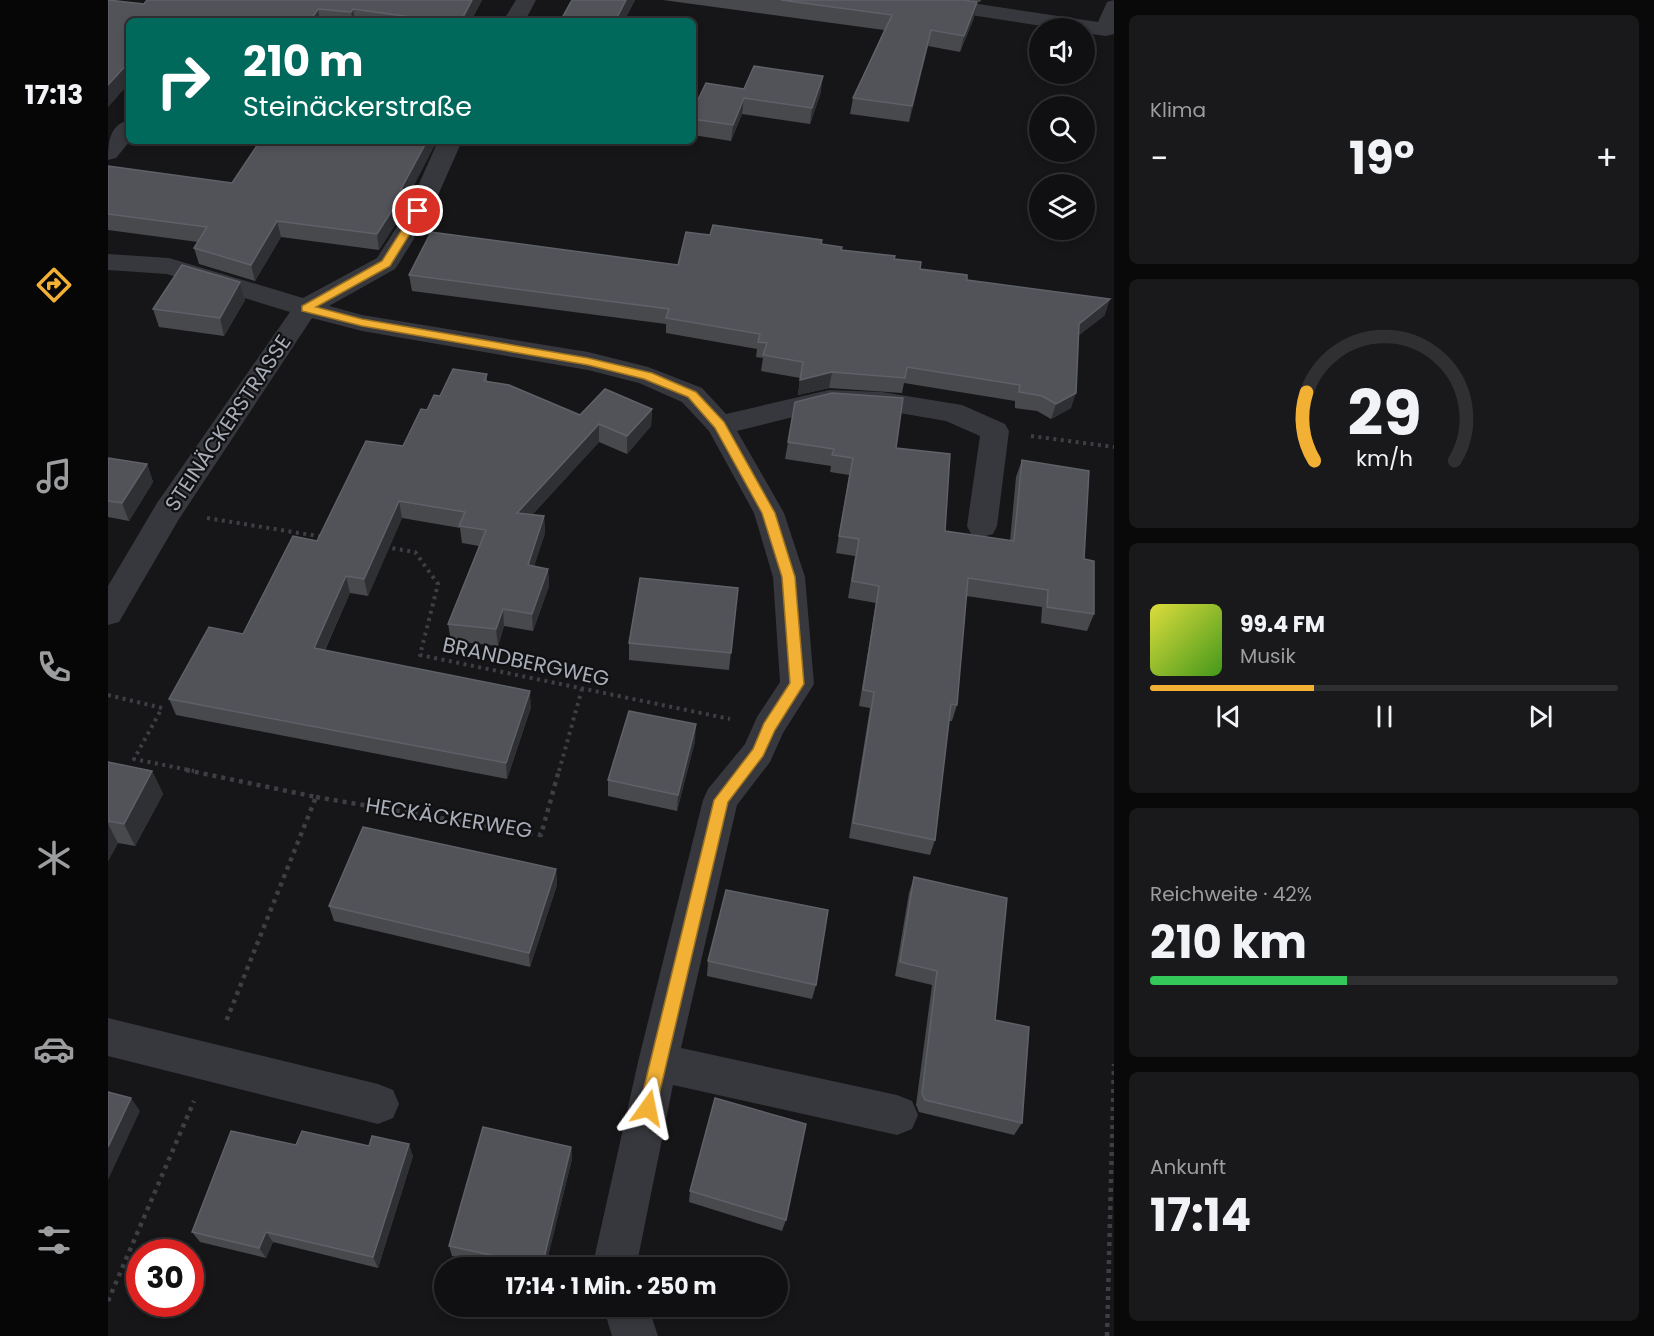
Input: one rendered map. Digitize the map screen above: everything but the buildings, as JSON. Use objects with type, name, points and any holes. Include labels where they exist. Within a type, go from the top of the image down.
[{"type":"street","points":[[516,18],[526,0]]},
{"type":"street","points":[[912,0],[1106,30],[1114,6]]},
{"type":"street","points":[[108,153],[126,117]]},
{"type":"street","name":"STEINÄCKERSTRASSE","points":[[108,613],[168,511],[306,308],[386,263],[418,211],[449,144]]},
{"type":"street","points":[[108,262],[170,266],[362,323],[588,361],[648,376],[692,394],[720,425],[769,513],[789,577],[797,684],[769,727],[758,752],[722,800],[658,1062],[616,1257]]},
{"type":"street","points":[[720,425],[829,399],[882,401],[952,412],[995,431],[982,526]]},
{"type":"street","points":[[108,1037],[378,1104]]},
{"type":"street","points":[[658,1062],[897,1114]]},
{"type":"street","points":[[629,1317],[635,1336]]},
{"type":"path","points":[[995,431],[1114,447]]},
{"type":"path","points":[[168,511],[333,538]]},
{"type":"path","name":"BRANDBERGWEG","points":[[380,546],[415,552],[438,584],[420,655],[769,727]]},
{"type":"path","name":"HECKÄCKERWEG","points":[[108,695],[162,708],[134,759],[316,797],[541,835],[582,689]]},
{"type":"path","points":[[108,1301],[211,1061],[316,797]]},
{"type":"path","points":[[1107,1336],[1114,1064]]},
{"type":"route","points":[[418,211],[386,263],[306,308],[362,323],[588,361],[648,376],[692,394],[720,425],[769,513],[789,577],[797,684],[769,727],[758,752],[722,800],[648,1108]]}]
